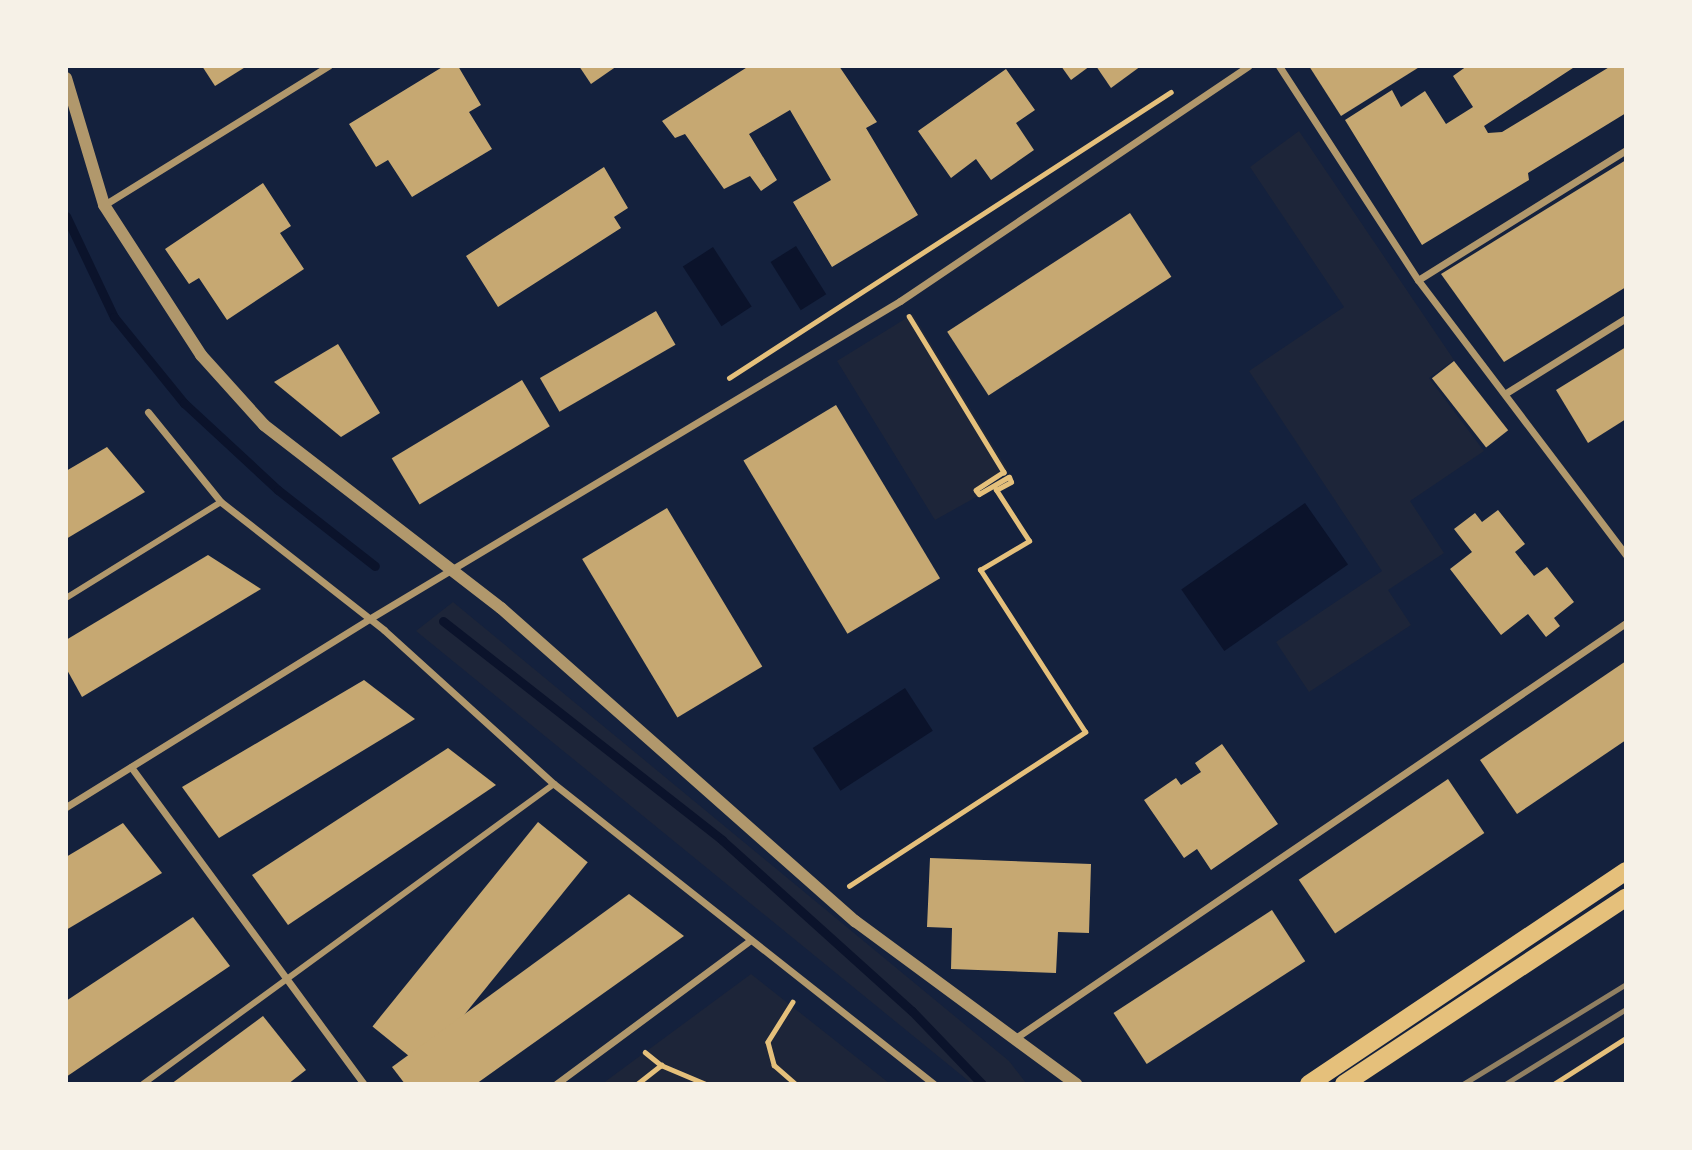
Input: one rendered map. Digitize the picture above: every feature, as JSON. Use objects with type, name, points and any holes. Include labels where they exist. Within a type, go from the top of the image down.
[{"type":"main road","points":[[1309,1083],[1626,870]]},
{"type":"main road","points":[[1344,1083],[1626,897]]},
{"type":"street","points":[[104,205],[328,66]]},
{"type":"street","points":[[66,807],[369,619],[900,302],[1248,66]]},
{"type":"street","points":[[1279,66],[1418,280],[1626,555]]},
{"type":"street","points":[[66,78],[104,205],[201,355],[264,425],[453,569],[830,898],[1076,1083]]},
{"type":"street","points":[[1418,280],[1626,150]]},
{"type":"street","points":[[1506,393],[1626,318]]},
{"type":"street","points":[[148,412],[221,502],[369,619],[554,784],[749,941],[934,1083]]},
{"type":"street","points":[[66,598],[221,502]]},
{"type":"street","points":[[1014,1039],[1626,623]]},
{"type":"street","points":[[131,766],[288,976],[364,1083]]},
{"type":"street","points":[[143,1083],[554,784]]},
{"type":"street","points":[[556,1083],[749,941]]},
{"type":"path","points":[[717,386],[1176,89]]},
{"type":"path","points":[[830,898],[1085,732],[980,570],[1029,541],[996,490],[1011,482],[1009,477],[979,494],[976,490],[1004,472],[900,302]]},
{"type":"path","points":[[793,1002],[768,1042],[774,1065],[796,1083]]},
{"type":"path","points":[[1554,1083],[1626,1038]]},
{"type":"path","points":[[645,1052],[661,1065],[706,1083]]},
{"type":"path","points":[[637,1083],[661,1065]]},
{"type":"shaded area","points":[[1299,131],[1454,360],[1429,378],[1484,451],[1410,501],[1444,553],[1388,590],[1411,625],[1309,692],[1276,642],[1382,571],[1249,371],[1344,307],[1250,167]]},
{"type":"shaded area","points":[[796,246],[826,294],[801,310],[771,262]]},
{"type":"shaded area","points":[[713,247],[752,307],[721,326],[683,267]]},
{"type":"shaded area","points":[[913,314],[1008,470],[975,489],[978,496],[935,520],[837,361]]},
{"type":"shaded area","points":[[1305,503],[1348,564],[1224,651],[1181,590]]},
{"type":"shaded area","points":[[453,602],[1009,1061],[1026,1083],[971,1083],[416,631]]},
{"type":"shaded area","points":[[905,688],[933,731],[841,791],[813,748]]},
{"type":"shaded area","points":[[751,974],[889,1083],[602,1084]]},
{"type":"building","points":[[202,66],[247,66],[215,86]]},
{"type":"building","points":[[444,66],[458,66],[481,105],[469,112],[492,149],[412,197],[388,160],[376,167],[349,124]]},
{"type":"building","points":[[579,66],[617,66],[591,84]]},
{"type":"building","points":[[749,66],[839,66],[877,122],[866,128],[918,215],[832,267],[793,202],[831,180],[790,110],[749,134],[777,180],[761,191],[750,176],[724,189],[685,134],[675,138],[662,121]]},
{"type":"building","points":[[1061,66],[1090,66],[1071,80]]},
{"type":"building","points":[[1096,66],[1141,66],[1111,88]]},
{"type":"building","points":[[1309,66],[1421,66],[1341,116]]},
{"type":"building","points":[[1467,66],[1576,66],[1484,126],[1488,133],[1502,132],[1611,66],[1626,66],[1626,113],[1528,173],[1529,180],[1422,245],[1345,120],[1392,90],[1401,107],[1425,91],[1446,124],[1473,107],[1453,76]]},
{"type":"building","points":[[1006,69],[1035,110],[1016,123],[1034,150],[991,180],[976,159],[951,178],[918,131]]},
{"type":"building","points":[[1626,160],[1626,287],[1504,362],[1441,274]]},
{"type":"building","points":[[604,167],[628,208],[614,217],[621,228],[498,307],[466,256]]},
{"type":"building","points":[[263,183],[291,226],[280,233],[304,269],[227,320],[199,278],[189,284],[165,249]]},
{"type":"building","points":[[1130,213],[1171,277],[989,395],[947,332]]},
{"type":"building","points":[[656,311],[676,345],[559,412],[540,378]]},
{"type":"building","points":[[338,344],[380,413],[341,437],[274,382]]},
{"type":"building","points":[[1626,347],[1626,419],[1588,443],[1556,390]]},
{"type":"building","points":[[1454,361],[1508,430],[1486,448],[1432,378]]},
{"type":"building","points":[[522,380],[550,426],[420,505],[392,458]]},
{"type":"building","points":[[836,405],[940,578],[847,634],[743,461]]},
{"type":"building","points":[[107,447],[145,492],[66,539],[66,471]]},
{"type":"building","points":[[667,508],[762,667],[677,718],[582,559]]},
{"type":"building","points":[[1498,510],[1525,544],[1515,552],[1534,576],[1547,567],[1574,602],[1554,618],[1560,626],[1546,637],[1528,614],[1501,635],[1450,569],[1472,552],[1454,529],[1475,513],[1482,522]]},
{"type":"building","points":[[208,555],[261,589],[82,697],[66,668],[66,640]]},
{"type":"building","points":[[1626,661],[1626,740],[1517,814],[1480,760]]},
{"type":"building","points":[[364,680],[415,719],[219,838],[182,787]]},
{"type":"building","points":[[1222,744],[1278,824],[1211,870],[1197,849],[1184,858],[1144,800],[1176,778],[1181,785],[1201,772],[1195,763]]},
{"type":"building","points":[[448,748],[496,785],[288,925],[252,875]]},
{"type":"building","points":[[1448,779],[1484,833],[1335,934],[1299,880]]},
{"type":"building","points":[[538,822],[588,862],[422,1067],[372,1026]]},
{"type":"building","points":[[123,823],[162,873],[66,930],[66,857]]},
{"type":"building","points":[[930,858],[1091,864],[1089,933],[1058,932],[1056,973],[951,969],[952,928],[927,927]]},
{"type":"building","points":[[629,894],[684,936],[476,1084],[405,1084],[392,1067]]},
{"type":"building","points":[[1272,910],[1305,961],[1147,1064],[1113,1013]]},
{"type":"building","points":[[193,917],[230,966],[66,1077],[66,1001]]},
{"type":"building","points":[[263,1016],[306,1070],[288,1084],[171,1084]]},
{"type":"waterway","points":[[66,216],[114,317],[184,403],[278,490],[375,566]]},
{"type":"waterway","points":[[443,621],[722,840],[912,1011],[982,1084]]},
{"type":"railway","points":[[1463,1084],[1626,984]]},
{"type":"railway","points":[[1505,1084],[1626,1009]]}]
